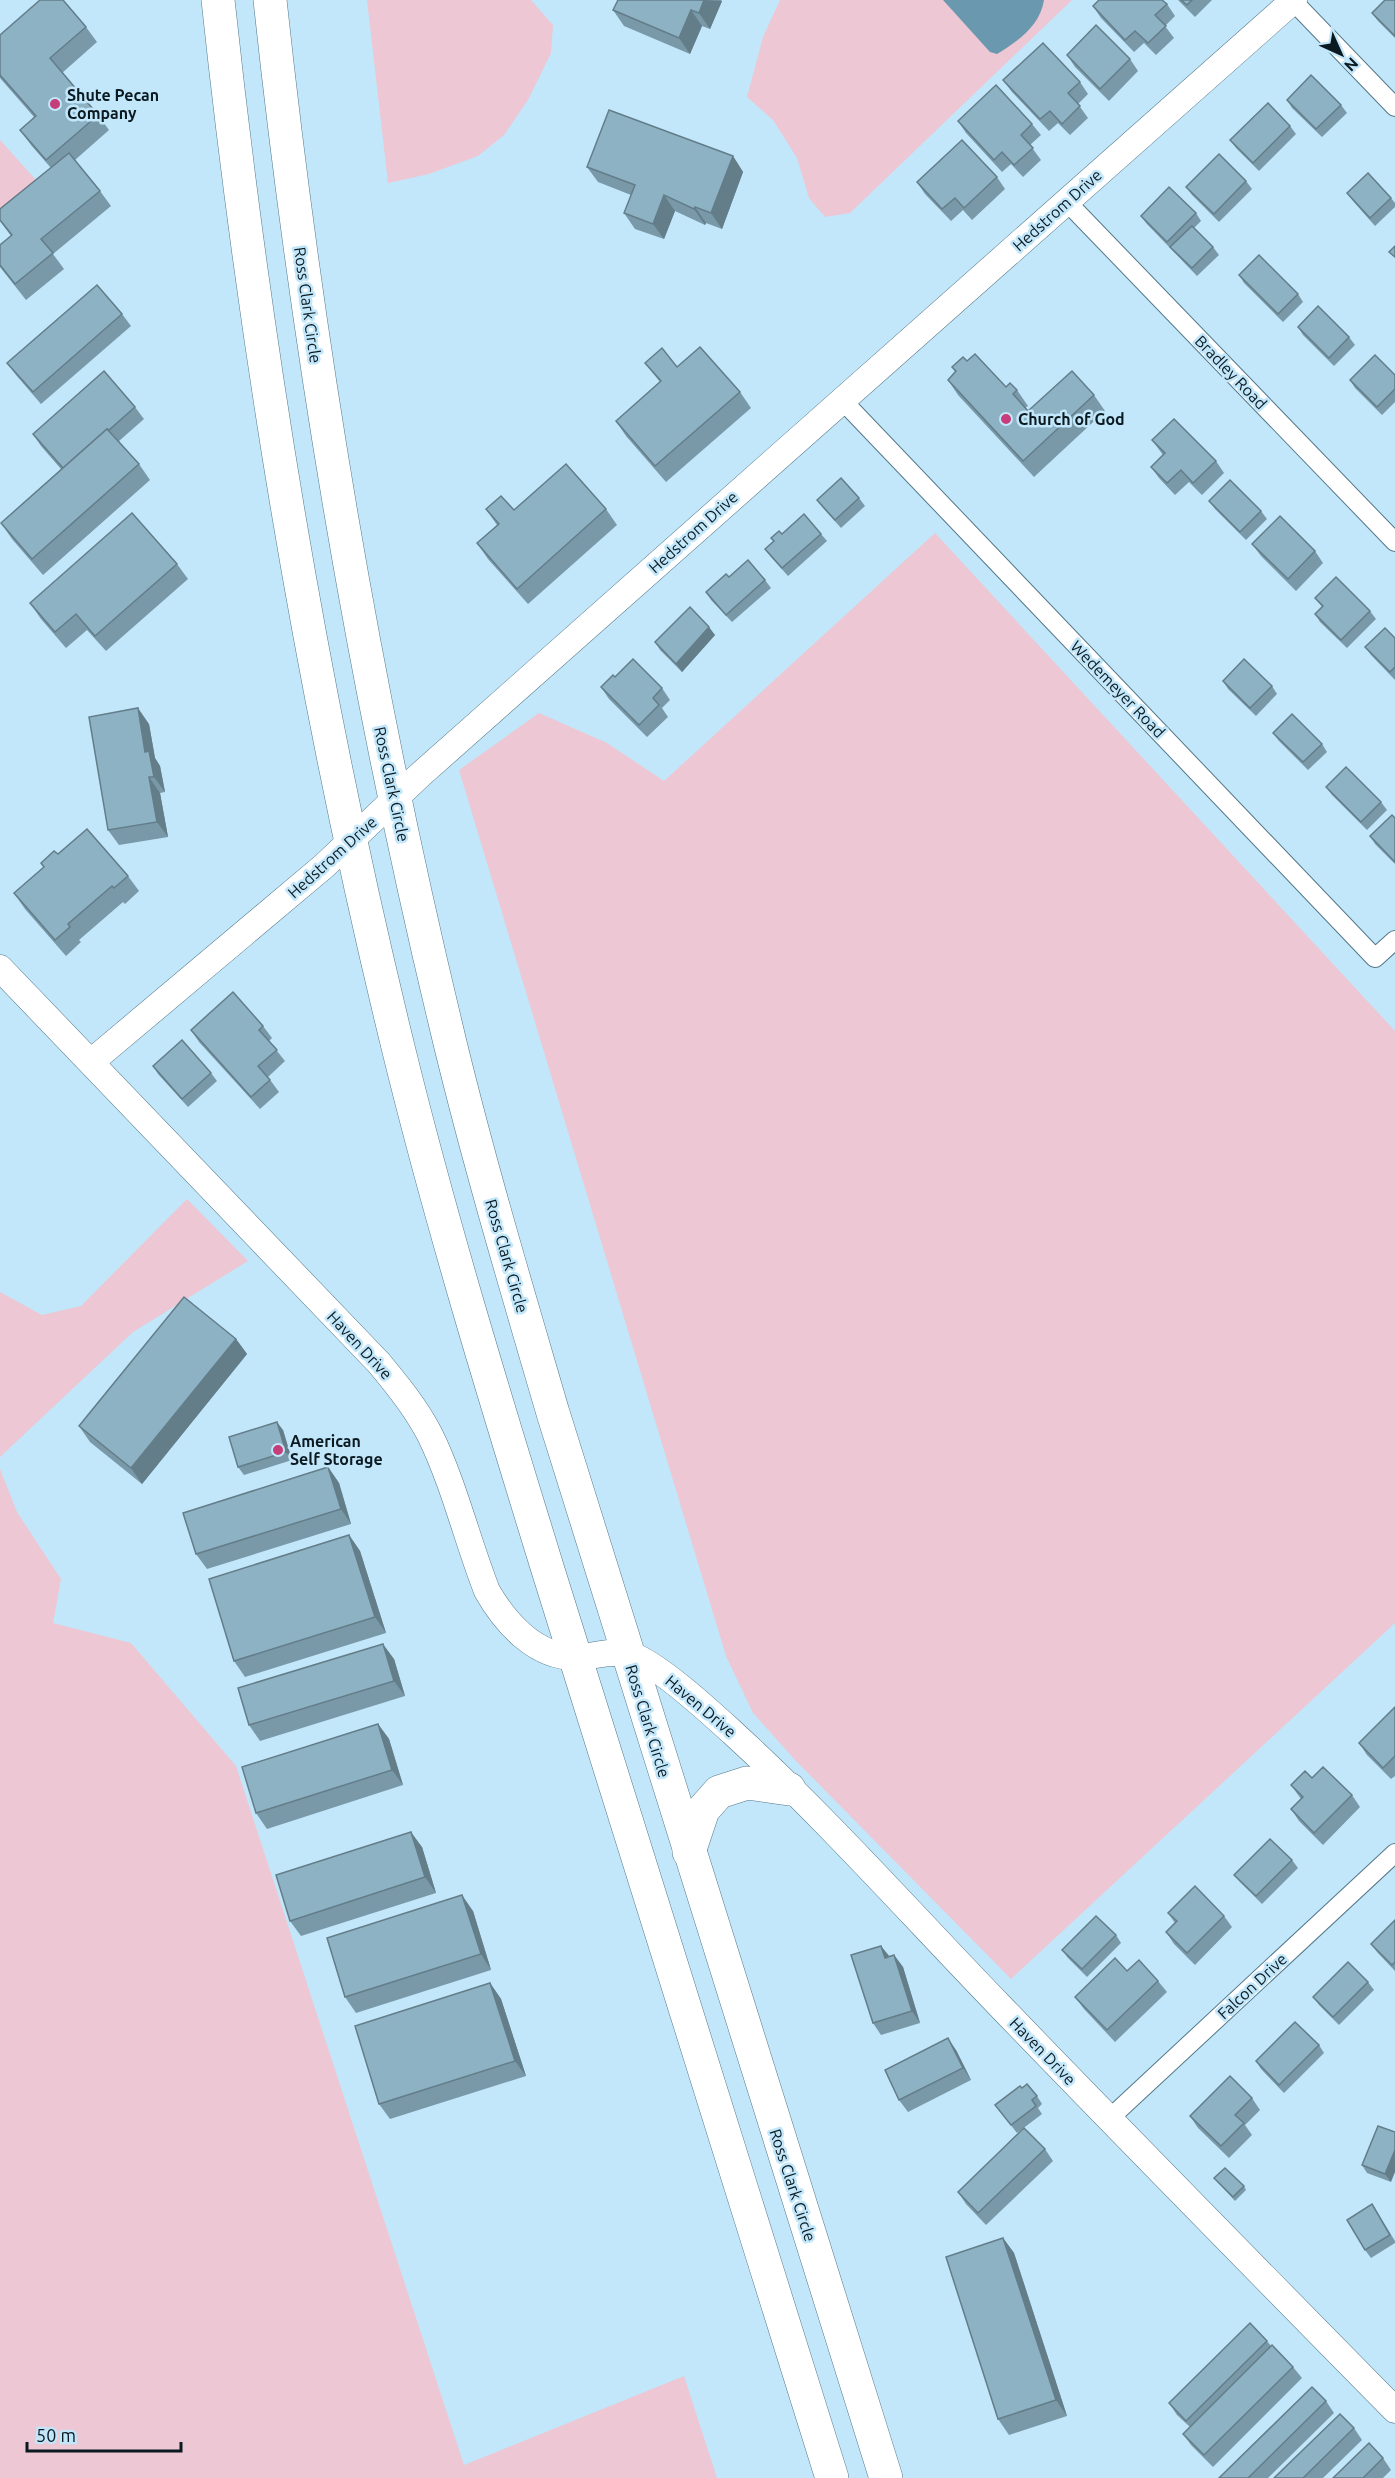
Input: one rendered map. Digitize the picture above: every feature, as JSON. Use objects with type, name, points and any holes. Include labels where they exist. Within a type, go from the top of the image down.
[{"type":"highway","points":[[218,0],[245,236],[271,416],[293,545],[350,842],[400,1056],[462,1285],[574,1657],[832,2478]]},
{"type":"highway","name":"Ross Clark Circle","points":[[270,0],[296,221],[343,532],[394,799],[445,1025],[507,1258],[627,1653],[886,2478]]},
{"type":"highway","points":[[689,1852],[704,1810],[719,1792],[747,1783],[789,1789]]},
{"type":"highway","points":[[782,2318],[831,2302]]},
{"type":"street","name":"Hedstrom Drive","points":[[91,1062],[315,874],[394,799],[1293,0]]},
{"type":"street","points":[[1293,0],[1395,106]]},
{"type":"street","name":"Bradley Road","points":[[1067,202],[1395,542]]},
{"type":"street","name":"Wedemeyer Road","points":[[842,400],[1375,958],[1395,940]]},
{"type":"street","name":"Haven Drive","points":[[0,968],[379,1363],[405,1394],[420,1416],[437,1452],[477,1565],[497,1609],[528,1641],[548,1650],[574,1657],[627,1653],[656,1669],[696,1700],[789,1789],[1395,2410]]},
{"type":"street","name":"Falcon Drive","points":[[1109,2119],[1395,1853]]},
{"type":"shaded area","points":[[367,0],[531,0],[553,25],[551,53],[528,100],[504,135],[478,156],[429,174],[388,183]]},
{"type":"shaded area","points":[[780,0],[1072,0],[850,213],[825,217],[809,198],[797,158],[773,120],[747,97],[763,37]]},
{"type":"shaded area","points":[[0,140],[36,180],[0,214]]},
{"type":"shaded area","points":[[935,533],[1395,1031],[1395,1623],[1011,1979],[795,1760],[753,1713],[726,1656],[459,770],[539,713],[607,743],[664,781]]},
{"type":"shaded area","points":[[187,1199],[248,1261],[133,1332],[0,1457],[0,1292],[42,1315],[81,1306]]},
{"type":"shaded area","points":[[0,1469],[17,1512],[61,1579],[53,1623],[131,1643],[236,1766],[464,2465],[684,2376],[717,2478],[0,2478]]},
{"type":"water","points":[[943,0],[1044,0],[1038,18],[1027,32],[997,54],[990,52]]},
{"type":"building","name":"Shute Pecan Company","points":[[40,0],[63,0],[86,27],[50,58],[98,115],[46,160],[20,130],[36,116],[0,75],[0,35]]},
{"type":"building","points":[[618,0],[704,0],[699,13],[691,10],[679,38],[613,10]]},
{"type":"building","points":[[1099,0],[1162,0],[1167,4],[1155,15],[1166,26],[1148,43],[1135,31],[1125,40],[1093,6]]},
{"type":"building","points":[[1181,0],[1192,0],[1187,5]]},
{"type":"building","points":[[1385,0],[1395,0],[1395,36],[1372,13]]},
{"type":"building","points":[[1096,25],[1130,59],[1100,89],[1067,55]]},
{"type":"building","points":[[1043,43],[1080,82],[1068,93],[1080,106],[1062,124],[1050,111],[1040,119],[1003,80]]},
{"type":"building","points":[[1311,75],[1341,105],[1316,129],[1287,100]]},
{"type":"building","points":[[996,85],[1032,124],[1021,135],[1033,148],[1014,165],[1002,152],[994,160],[958,121]]},
{"type":"building","points":[[1268,103],[1290,126],[1253,163],[1230,140]]},
{"type":"building","points":[[609,110],[733,156],[711,213],[695,207],[694,209],[664,195],[653,224],[624,213],[635,185],[587,167]]},
{"type":"building","points":[[962,140],[997,177],[964,208],[955,198],[942,209],[917,182]]},
{"type":"building","points":[[69,153],[100,191],[41,239],[53,253],[15,284],[0,265],[0,245],[12,235],[0,220],[0,209]]},
{"type":"building","points":[[1219,154],[1246,181],[1214,214],[1186,187]]},
{"type":"building","points":[[1368,173],[1391,198],[1370,218],[1347,193]]},
{"type":"building","points":[[1169,187],[1196,213],[1167,242],[1141,216]]},
{"type":"building","points":[[1192,226],[1213,247],[1192,268],[1170,247]]},
{"type":"building","points":[[1395,246],[1395,257],[1389,252]]},
{"type":"building","points":[[1259,255],[1298,294],[1278,314],[1239,275]]},
{"type":"building","points":[[97,285],[122,314],[33,392],[7,363]]},
{"type":"building","points":[[1318,306],[1349,337],[1329,358],[1298,327]]},
{"type":"building","points":[[700,347],[740,392],[655,466],[616,421],[661,381],[645,363],[662,348],[677,367]]},
{"type":"building","name":"Church of God","points":[[975,354],[1006,387],[1010,383],[1017,390],[1013,394],[1028,411],[1072,371],[1094,395],[1023,461],[948,380],[956,371],[952,367],[963,357],[967,361]]},
{"type":"building","points":[[1375,355],[1395,375],[1395,389],[1377,407],[1350,380]]},
{"type":"building","points":[[104,371],[135,407],[63,468],[33,434]]},
{"type":"building","points":[[1174,419],[1216,461],[1193,483],[1181,470],[1167,483],[1151,467],[1165,453],[1152,440]]},
{"type":"building","points":[[107,429],[139,464],[32,559],[1,523]]},
{"type":"building","points":[[566,464],[606,509],[517,589],[477,543],[499,524],[486,509],[501,496],[514,510]]},
{"type":"building","points":[[841,478],[859,498],[835,520],[817,500]]},
{"type":"building","points":[[1230,480],[1261,511],[1240,532],[1209,501]]},
{"type":"building","points":[[132,513],[177,564],[95,636],[76,614],[55,632],[30,603]]},
{"type":"building","points":[[804,514],[821,534],[782,568],[765,549],[774,541],[771,538],[779,531],[782,534]]},
{"type":"building","points":[[1280,516],[1315,551],[1288,579],[1252,544]]},
{"type":"building","points":[[748,560],[765,580],[726,615],[706,592],[726,574],[729,577]]},
{"type":"building","points":[[1336,577],[1370,611],[1341,640],[1315,614],[1323,606],[1315,598]]},
{"type":"building","points":[[690,607],[709,627],[676,664],[655,642]]},
{"type":"building","points":[[1385,628],[1395,638],[1395,667],[1390,672],[1365,647]]},
{"type":"building","points":[[633,659],[662,688],[653,698],[659,705],[639,725],[601,687]]},
{"type":"building","points":[[1244,659],[1272,686],[1250,708],[1223,681]]},
{"type":"building","points":[[138,708],[145,752],[149,751],[154,777],[149,777],[157,822],[108,830],[89,717]]},
{"type":"building","points":[[1292,714],[1322,744],[1303,762],[1273,733]]},
{"type":"building","points":[[1346,767],[1381,802],[1361,822],[1326,787]]},
{"type":"building","points":[[1392,815],[1395,818],[1395,862],[1370,836]]},
{"type":"building","points":[[87,829],[128,876],[114,888],[112,886],[68,924],[70,927],[55,940],[14,893],[44,867],[41,863],[54,851],[58,854]]},
{"type":"building","points":[[233,992],[263,1026],[259,1030],[277,1050],[258,1066],[270,1080],[251,1097],[191,1030]]},
{"type":"building","points":[[182,1040],[211,1073],[182,1099],[153,1066]]},
{"type":"building","points":[[184,1297],[236,1339],[131,1468],[79,1426]]},
{"type":"building","points":[[277,1422],[286,1452],[238,1467],[229,1437]]},
{"type":"building","points":[[328,1467],[341,1509],[196,1554],[183,1513]]},
{"type":"building","points":[[349,1535],[375,1617],[234,1661],[209,1579]]},
{"type":"building","points":[[383,1644],[394,1681],[249,1725],[238,1688]]},
{"type":"building","points":[[1395,1707],[1395,1756],[1383,1768],[1359,1743]]},
{"type":"building","points":[[378,1724],[392,1770],[256,1813],[242,1767]]},
{"type":"building","points":[[1323,1767],[1352,1795],[1314,1833],[1291,1809],[1303,1797],[1291,1785],[1305,1771],[1312,1778]]},
{"type":"building","points":[[411,1832],[425,1877],[290,1921],[276,1875]]},
{"type":"building","points":[[1270,1839],[1292,1860],[1256,1896],[1234,1875]]},
{"type":"building","points":[[1195,1886],[1224,1916],[1187,1953],[1166,1932],[1177,1921],[1168,1913]]},
{"type":"building","points":[[462,1895],[481,1954],[345,1997],[327,1938]]},
{"type":"building","points":[[1096,1916],[1116,1935],[1082,1969],[1062,1950]]},
{"type":"building","points":[[1395,1920],[1395,1962],[1392,1965],[1371,1944]]},
{"type":"building","points":[[881,1946],[885,1958],[894,1955],[912,2011],[873,2023],[851,1955]]},
{"type":"building","points":[[1115,1958],[1127,1971],[1139,1960],[1158,1981],[1107,2030],[1075,1997]]},
{"type":"building","points":[[1348,1962],[1368,1982],[1333,2017],[1313,1997]]},
{"type":"building","points":[[490,1983],[515,2061],[379,2104],[355,2026]]},
{"type":"building","points":[[1295,2022],[1319,2045],[1279,2085],[1256,2061]]},
{"type":"building","points":[[948,2038],[963,2068],[899,2100],[885,2070]]},
{"type":"building","points":[[1230,2076],[1252,2098],[1235,2115],[1244,2123],[1221,2146],[1190,2116]]},
{"type":"building","points":[[1027,2084],[1037,2096],[1032,2100],[1036,2106],[1011,2125],[995,2105],[1020,2086],[1022,2088]]},
{"type":"building","points":[[1378,2126],[1395,2132],[1395,2150],[1385,2174],[1362,2165]]},
{"type":"building","points":[[1024,2128],[1045,2149],[978,2213],[958,2192]]},
{"type":"building","points":[[1225,2168],[1244,2186],[1233,2197],[1214,2178]]},
{"type":"building","points":[[1372,2204],[1390,2235],[1365,2250],[1347,2220]]},
{"type":"building","points":[[1003,2238],[1056,2400],[998,2419],[946,2257]]},
{"type":"building","points":[[1250,2323],[1267,2341],[1186,2421],[1169,2403]]},
{"type":"building","points":[[1272,2345],[1293,2367],[1204,2455],[1183,2434]]},
{"type":"building","points":[[1312,2387],[1326,2401],[1248,2478],[1219,2478]]},
{"type":"building","points":[[1340,2414],[1354,2428],[1303,2478],[1274,2478]]},
{"type":"building","points":[[1369,2443],[1383,2458],[1363,2478],[1333,2478]]},
{"type":"place","name":"Shute Pecan Company","points":[[55,104]]},
{"type":"place","name":"Church of God","points":[[1006,419]]},
{"type":"place","name":"American Self Storage","points":[[278,1450]]}]
